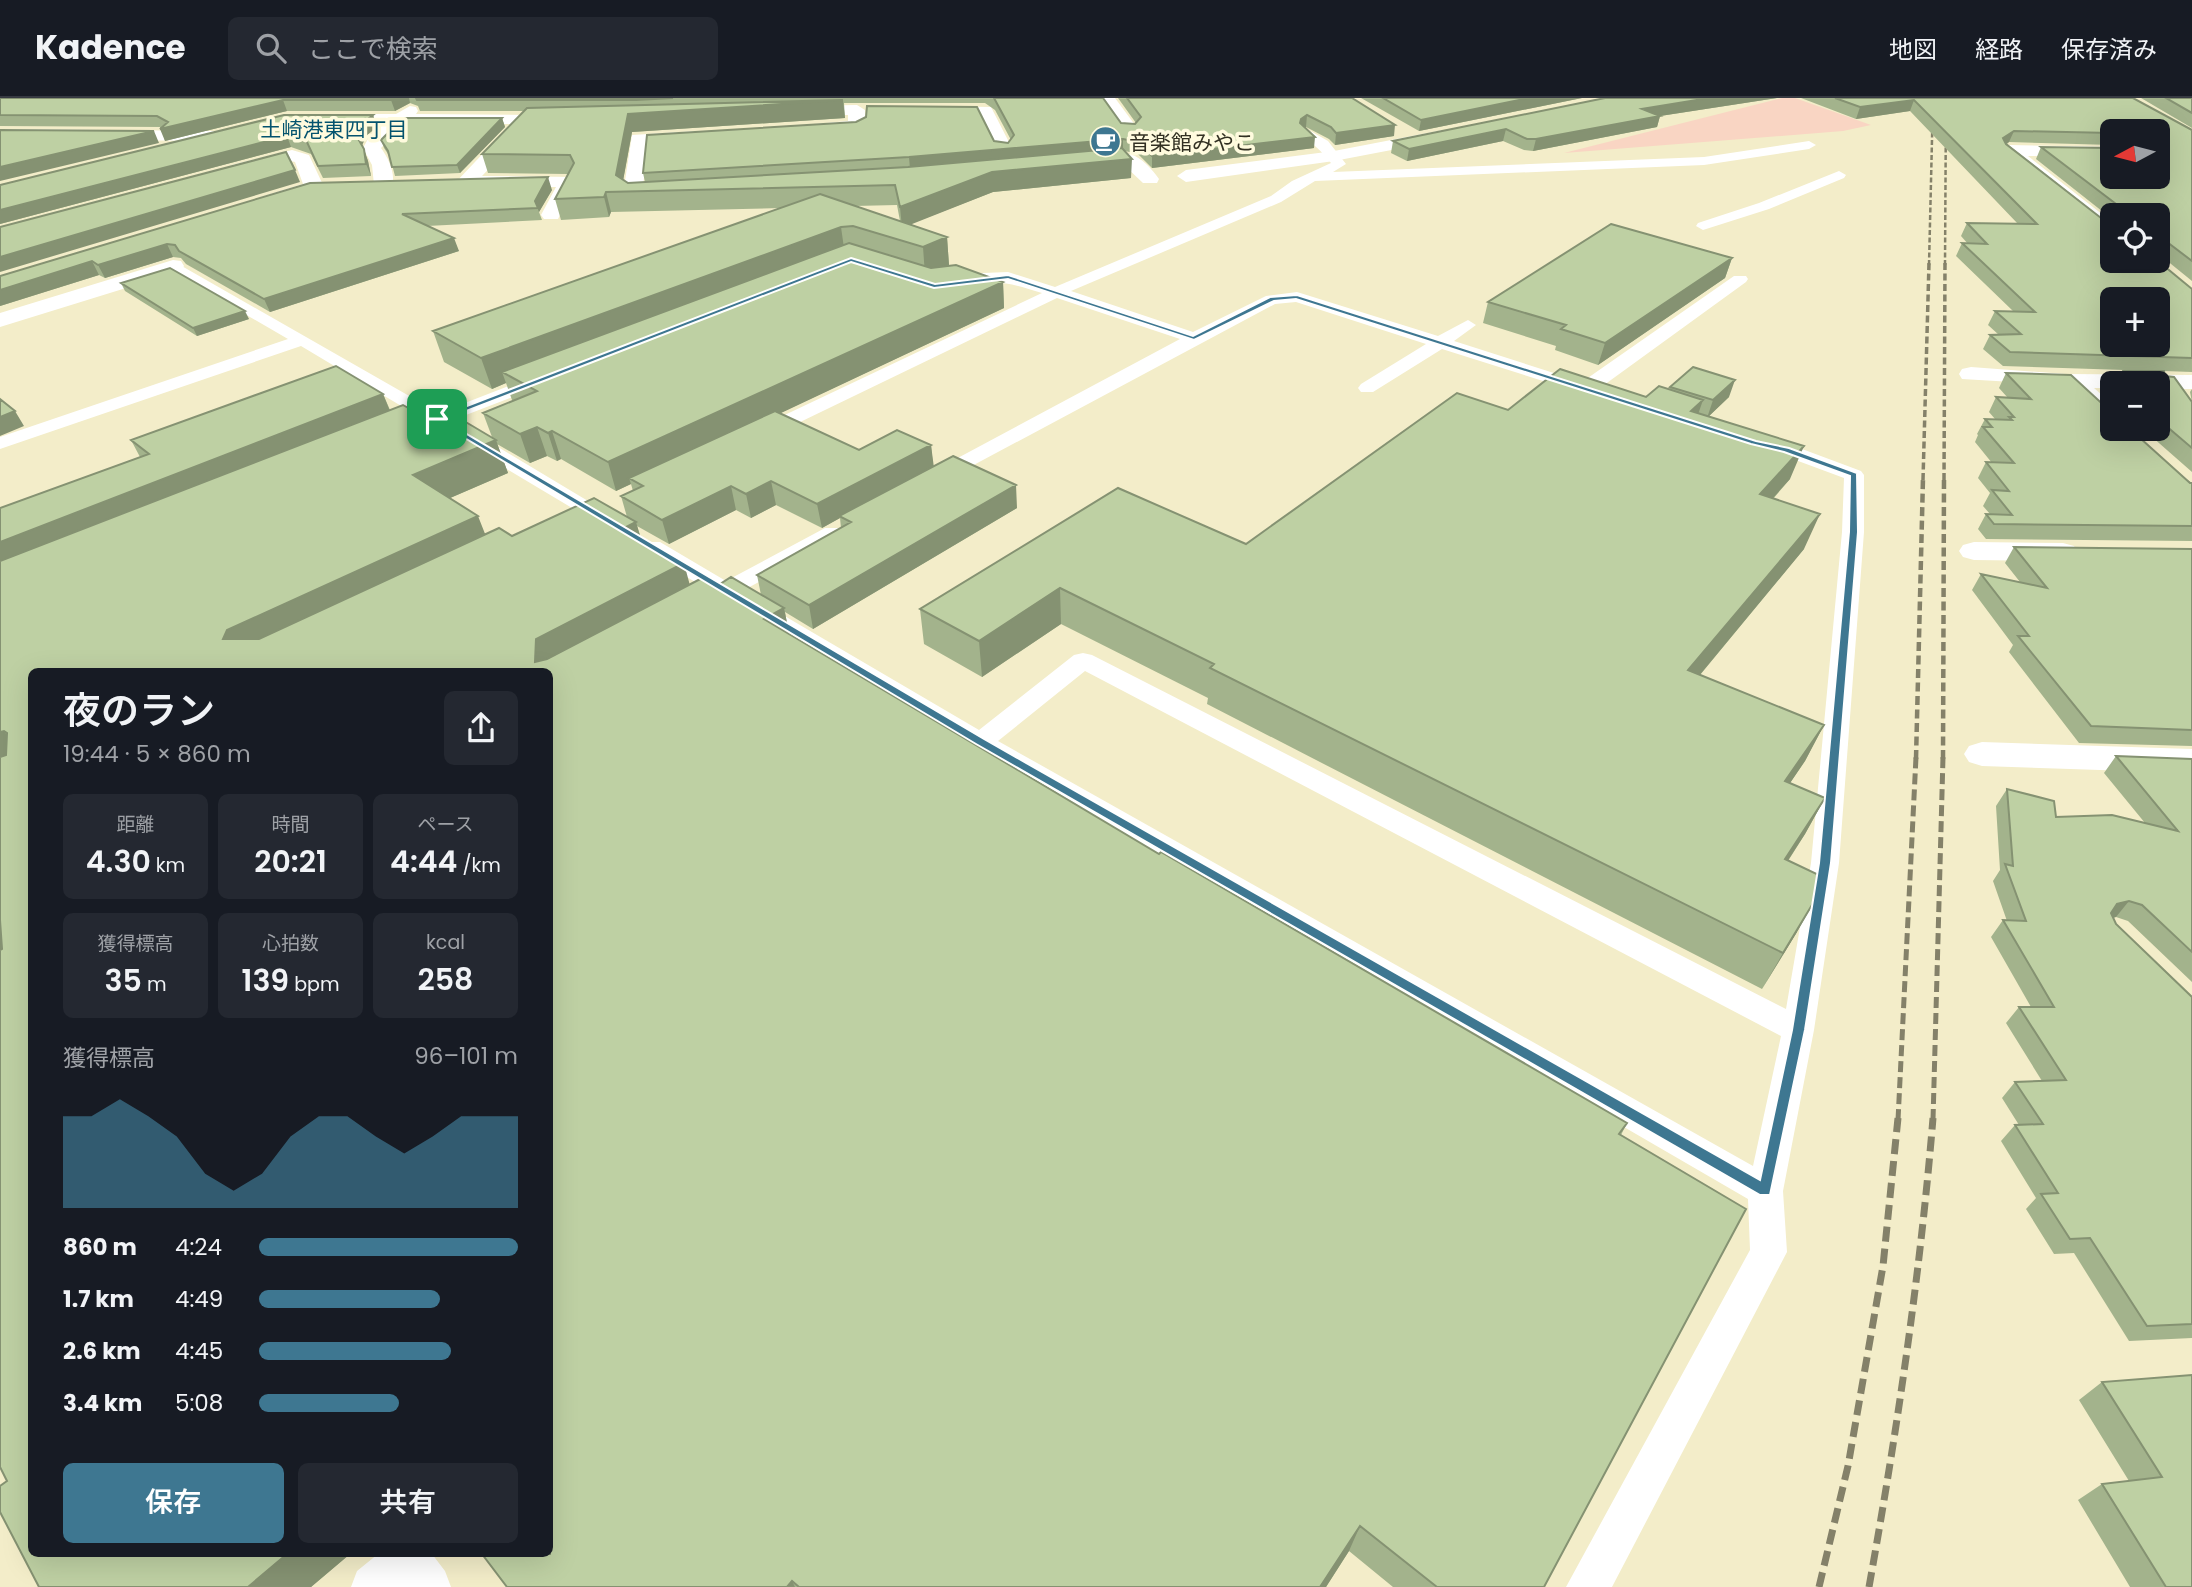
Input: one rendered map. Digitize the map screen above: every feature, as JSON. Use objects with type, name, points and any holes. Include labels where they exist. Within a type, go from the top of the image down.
[{"type":"street","points":[[384,185],[384,172],[372,148],[375,141],[425,98]]},
{"type":"street","points":[[1106,98],[1129,129]]},
{"type":"street","points":[[776,111],[861,116]]},
{"type":"street","points":[[907,111],[985,111],[1003,148]]},
{"type":"street","points":[[791,130],[861,116]]},
{"type":"street","points":[[861,116],[862,148]]},
{"type":"street","points":[[300,119],[532,119],[459,183],[568,181],[551,215]]},
{"type":"street","points":[[1393,126],[1416,140]]},
{"type":"street","points":[[1186,176],[1334,156],[1456,132]]},
{"type":"street","points":[[2,136],[222,135],[149,153]]},
{"type":"street","points":[[698,191],[633,194],[638,139],[713,135]]},
{"type":"street","points":[[2100,152],[2010,150],[2100,222]]},
{"type":"street","points":[[225,173],[292,155],[303,159],[321,187],[249,207]]},
{"type":"street","points":[[1056,165],[1130,160],[1150,179]]},
{"type":"street","points":[[0,320],[173,266]]},
{"type":"street","points":[[1971,374],[2182,388]]},
{"type":"street","points":[[2071,380],[2100,407]]},
{"type":"street","points":[[1974,551],[2097,552]]},
{"type":"street","points":[[1982,754],[2192,761]]},
{"type":"lane","points":[[744,442],[1056,292],[1276,199],[1339,164],[1334,156],[1307,133]]},
{"type":"lane","points":[[1310,178],[1704,161],[1809,145]]},
{"type":"lane","points":[[1703,226],[1764,206],[1839,175]]},
{"type":"lane","points":[[173,266],[437,419],[980,742],[1765,1191]]},
{"type":"lane","points":[[934,286],[1008,277],[1194,338]]},
{"type":"lane","points":[[1585,388],[1740,279]]},
{"type":"lane","points":[[911,491],[1194,338],[1272,299],[1289,296],[1338,308],[1612,397]]},
{"type":"lane","points":[[1367,388],[1468,325]]},
{"type":"lane","points":[[0,443],[303,340]]},
{"type":"lane","points":[[386,440],[567,369]]},
{"type":"lane","points":[[1588,1587],[1769,1252],[1765,1191],[1798,1030],[1825,863],[1853,532],[1854,475],[1787,450],[1741,439]]},
{"type":"lane","points":[[570,525],[620,501]]},
{"type":"lane","points":[[691,610],[849,524]]},
{"type":"lane","points":[[980,742],[1083,660],[1798,1030]]},
{"type":"lane","points":[[373,1587],[408,1557],[429,1587]]},
{"type":"shaded area","points":[[1782,98],[1795,98],[1871,125],[1843,131],[1564,153]]},
{"type":"building","points":[[0,98],[396,98],[283,100],[160,129],[168,122],[157,116],[0,115]]},
{"type":"building","points":[[416,98],[673,98],[417,100]]},
{"type":"building","points":[[994,98],[1103,98],[1121,123],[1135,124],[1141,117],[1127,98],[1352,98],[1395,125],[1336,133],[1331,127],[1307,115],[1300,123],[1315,137],[1152,156],[1138,142],[1123,139],[909,157],[643,173],[647,135],[856,122],[866,117],[867,106],[977,107],[994,141],[1008,143],[1014,135]]},
{"type":"building","points":[[1383,98],[1529,98],[1421,120]]},
{"type":"building","points":[[1605,98],[1709,98],[1642,109],[1660,116],[1536,139],[1527,139],[1506,129],[1409,149],[1393,141]]},
{"type":"building","points":[[1835,98],[2133,98],[2192,130],[2192,261],[2170,244],[2170,203],[2115,203],[2041,147],[2100,148],[2100,189],[2170,189],[2170,119],[2100,119],[2100,133],[2014,131],[2003,138],[2006,144],[2100,217],[2100,273],[2170,273],[2170,271],[2192,289],[2192,358],[2162,357],[2170,357],[2170,287],[2100,287],[2100,355],[2010,352],[1990,335],[2021,334],[1995,311],[2035,312],[1962,243],[1987,244],[1967,223],[2037,224],[1914,100],[1860,107]]},
{"type":"building","points":[[2166,98],[2192,98],[2192,113]]},
{"type":"building","points":[[843,100],[628,114],[616,175],[628,183],[908,167],[1122,148],[1132,159],[992,172],[900,207],[895,185],[606,192],[604,197],[555,199],[574,163],[570,155],[482,154],[527,108]]},
{"type":"building","points":[[284,115],[373,115],[363,123],[356,135],[364,149],[366,164],[318,166],[307,142],[287,136],[0,210],[0,185]]},
{"type":"building","points":[[403,118],[502,118],[457,165],[392,167],[388,151],[381,140]]},
{"type":"building","points":[[0,130],[154,131],[0,167]]},
{"type":"building","points":[[286,152],[295,170],[0,257],[0,227]]},
{"type":"building","points":[[548,177],[535,201],[538,208],[402,214],[454,238],[264,299],[179,251],[175,245],[167,244],[98,265],[92,261],[0,290],[0,276],[310,183]]},
{"type":"building","points":[[820,194],[947,237],[923,247],[853,226],[841,227],[481,358],[433,331]]},
{"type":"building","points":[[1611,224],[1732,258],[1605,343],[1561,329],[1566,325],[1488,302]]},
{"type":"building","points":[[849,243],[931,268],[956,265],[1003,282],[608,462],[552,431],[548,433],[537,427],[520,434],[483,413],[537,391],[502,372]]},
{"type":"building","points":[[170,268],[245,311],[193,328],[121,283]]},
{"type":"building","points":[[336,366],[383,394],[0,542],[0,508],[149,454],[131,440]]},
{"type":"building","points":[[1693,367],[1735,380],[1713,400],[1670,387]]},
{"type":"building","points":[[1560,369],[1646,397],[1659,386],[1703,400],[1691,411],[1804,446],[1760,494],[1820,514],[1688,670],[1824,725],[1785,781],[1825,798],[1785,859],[1821,876],[1818,895],[1783,953],[1210,668],[1214,664],[1060,588],[979,641],[920,609],[1118,488],[1246,544],[1457,393],[1508,410]]},
{"type":"building","points":[[2006,373],[2071,375],[2100,402],[2100,441],[2143,441],[2192,483],[2192,526],[1994,524],[1986,514],[2012,515],[1992,490],[2009,491],[1986,462],[2014,463],[1983,427],[1992,427],[1985,419],[2012,420],[2009,417],[2014,417],[1996,397],[2031,399]]},
{"type":"building","points":[[2170,377],[2174,377],[2192,402],[2192,448],[2170,429]]},
{"type":"building","points":[[0,399],[15,411],[0,417]]},
{"type":"building","points":[[403,405],[440,426],[459,418],[496,440],[413,475],[478,516],[227,630],[223,639],[259,639],[499,528],[512,536],[594,498],[636,522],[624,528],[684,563],[536,639],[535,662],[547,659],[706,576],[720,584],[731,577],[784,608],[764,619],[1159,854],[1161,852],[1627,1123],[1619,1134],[1746,1209],[1544,1587],[1437,1587],[1360,1526],[1320,1587],[799,1587],[792,1581],[787,1587],[507,1587],[484,1557],[553,1557],[553,668],[28,668],[28,1557],[283,1557],[248,1587],[39,1587],[0,1512],[0,1486],[7,1481],[0,1467],[0,757],[6,755],[7,733],[0,732],[0,561]]},
{"type":"building","points":[[775,411],[859,450],[897,430],[931,445],[817,504],[771,481],[746,494],[731,486],[662,520],[621,496],[643,486],[629,478]]},
{"type":"building","points":[[953,456],[1016,485],[809,605],[757,575],[851,522],[839,516]]},
{"type":"building","points":[[2014,547],[2192,549],[2192,730],[2091,726],[2018,636],[2029,636],[1981,574],[2047,588]]},
{"type":"building","points":[[2116,756],[2192,759],[2192,952],[2142,905],[2129,901],[2117,904],[2111,913],[2116,924],[2192,997],[2192,1324],[2147,1326],[2090,1238],[2070,1239],[2041,1194],[2058,1193],[2015,1125],[2043,1124],[2015,1082],[2066,1080],[2019,1007],[2054,1007],[2003,920],[2026,921],[2005,864],[2013,866],[2007,789],[2054,801],[2056,817],[2112,815],[2178,831]]},
{"type":"building","points":[[2192,1375],[2192,1587],[2166,1587],[2102,1484],[2162,1477],[2102,1382]]},
{"type":"railway","points":[[1929,265],[1933,98]]},
{"type":"railway","points":[[1945,265],[1946,98]]},
{"type":"railway","points":[[1923,480],[1929,263]]},
{"type":"railway","points":[[1944,480],[1945,263]]},
{"type":"railway","points":[[1916,759],[1923,478]]},
{"type":"railway","points":[[1943,759],[1944,478]]},
{"type":"railway","points":[[1898,1120],[1916,757]]},
{"type":"railway","points":[[1933,1120],[1943,757]]},
{"type":"railway","points":[[1819,1587],[1848,1466],[1883,1266],[1898,1118]]},
{"type":"railway","points":[[1869,1587],[1907,1353],[1933,1118]]},
{"type":"place","name":"音楽館みやこ","points":[[1106,142]]},
{"type":"district","name":"土崎港東四丁目","points":[[334,129]]},
{"type":"route","points":[[851,260],[934,286],[1008,277],[1152,322],[1194,338],[1272,299],[1297,297],[1754,443],[1787,450],[1854,475],[1853,532],[1825,863],[1798,1030],[1765,1191],[980,742],[437,419],[851,260]]}]
